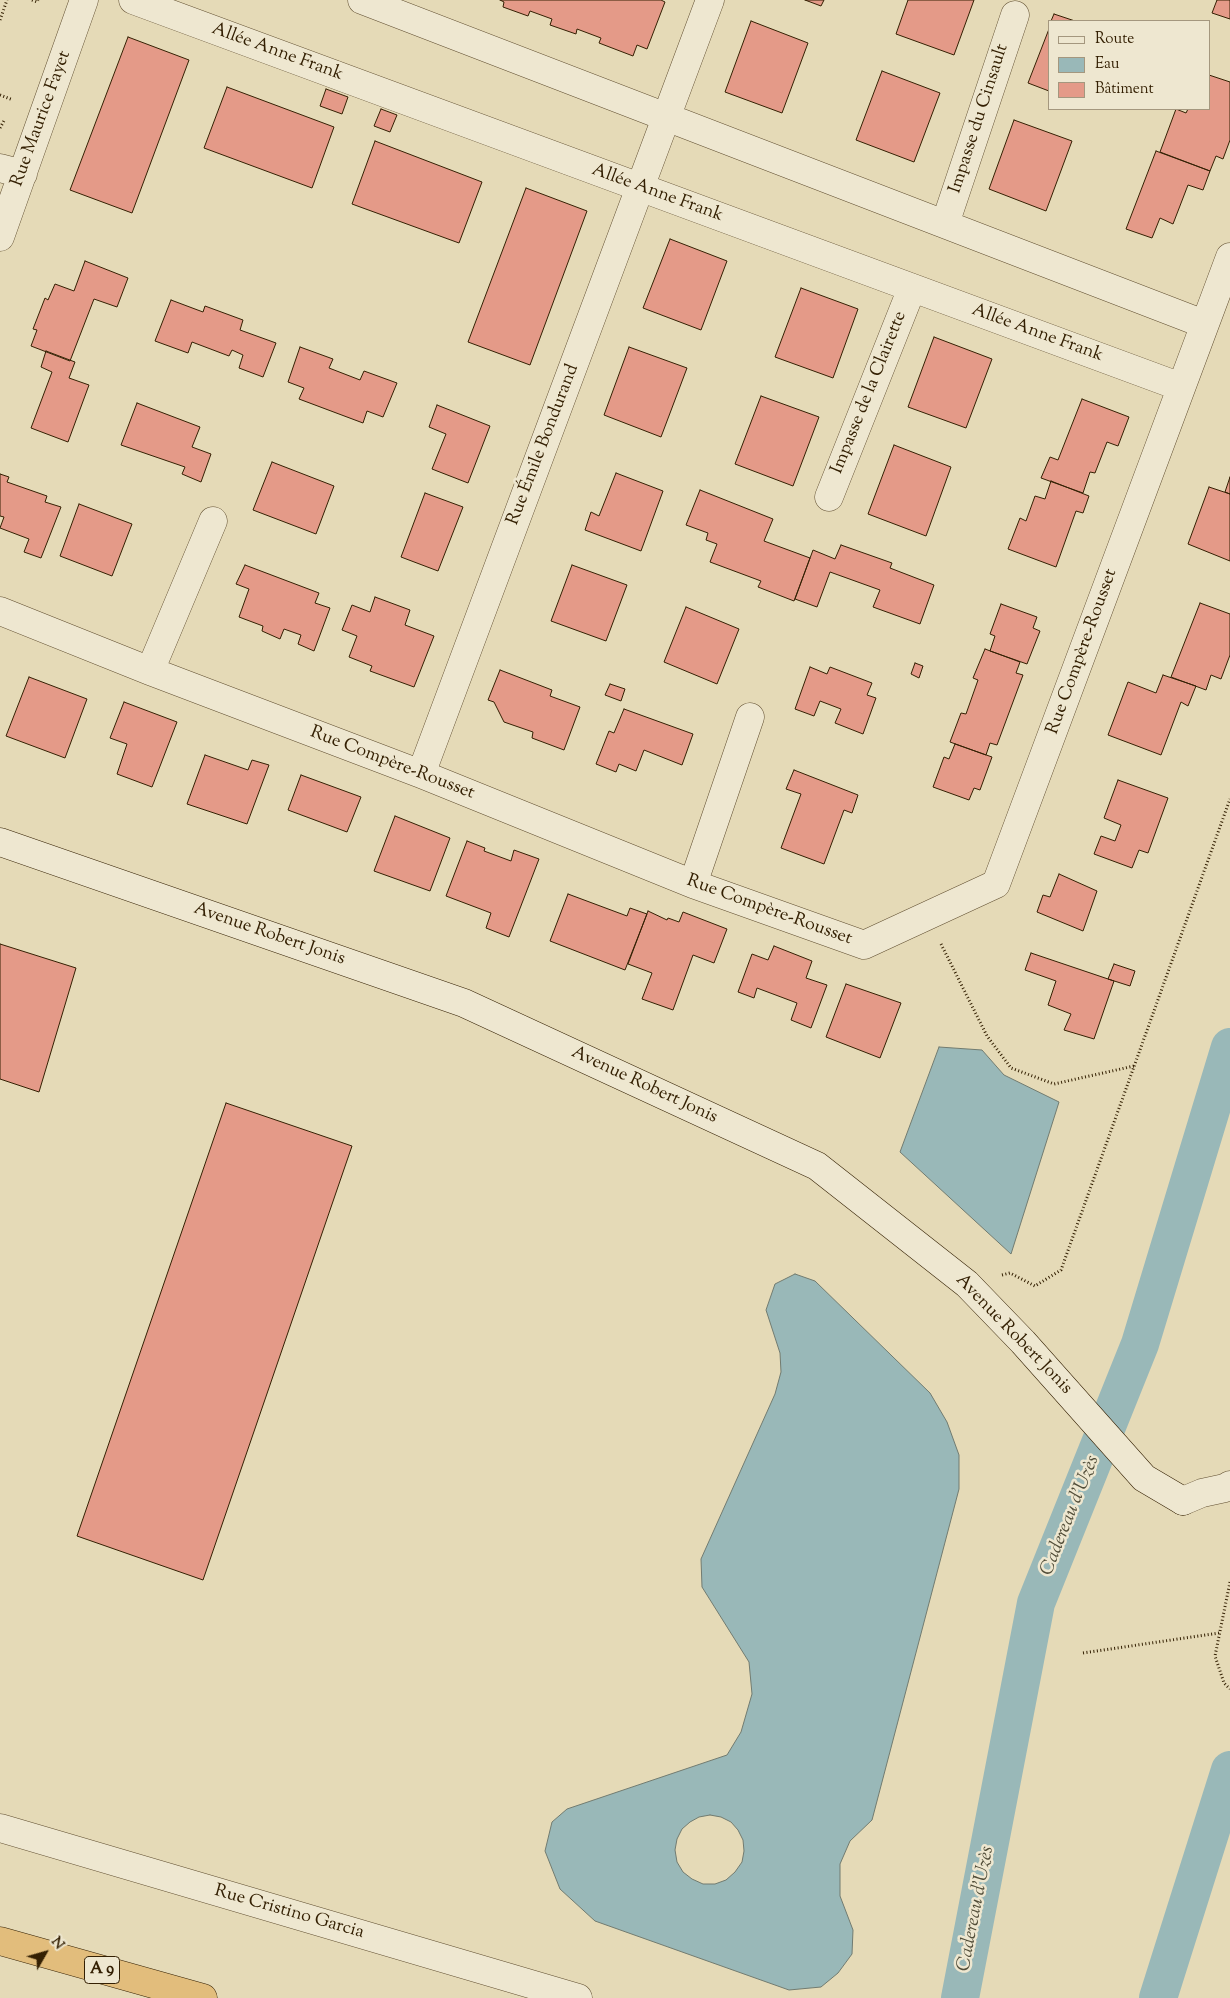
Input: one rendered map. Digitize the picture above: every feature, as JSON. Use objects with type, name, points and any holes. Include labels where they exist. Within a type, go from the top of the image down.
[{"type":"highway","name":"A 9","points":[[0,1941],[204,1998]]},
{"type":"street","name":"Rue Maurice Fayet","points":[[0,237],[12,171],[84,0]]},
{"type":"street","name":"Allée Anne Frank","points":[[133,0],[1181,388]]},
{"type":"street","points":[[362,0],[1204,324]]},
{"type":"street","name":"Rue Émile Bondurand","points":[[421,774],[710,0]]},
{"type":"street","name":"Impasse du Cinsault","points":[[945,224],[1015,15]]},
{"type":"street","name":"Rue Compère-Rousset","points":[[0,611],[150,671],[421,774],[693,884],[864,945],[996,884],[1230,257]]},
{"type":"street","name":"Impasse de la Clairette","points":[[829,497],[912,288]]},
{"type":"street","points":[[150,671],[213,521]]},
{"type":"street","points":[[693,884],[750,716]]},
{"type":"street","name":"Avenue Robert Jonis","points":[[0,842],[464,1003],[818,1166],[967,1284],[1023,1342],[1144,1478],[1183,1501],[1202,1493],[1230,1486]]},
{"type":"street","name":"Rue Cristino Garcia","points":[[0,1828],[578,1998]]},
{"type":"path","points":[[0,20],[8,0]]},
{"type":"path","points":[[32,0],[37,2],[38,0]]},
{"type":"path","points":[[0,95],[15,101]]},
{"type":"path","points":[[997,1276],[1010,1273],[1035,1286],[1061,1270],[1230,800]]},
{"type":"path","points":[[927,917],[987,1036],[1011,1068],[1054,1084],[1135,1065]]},
{"type":"path","points":[[1230,1582],[1215,1656],[1224,1683],[1230,1689]]},
{"type":"path","points":[[1082,1653],[1219,1632]]},
{"type":"water","points":[[939,1047],[982,1050],[1004,1075],[1059,1102],[1011,1254],[900,1152]]},
{"type":"water","points":[[795,1274],[815,1281],[930,1393],[947,1422],[959,1455],[959,1489],[872,1820],[850,1841],[840,1864],[840,1896],[853,1930],[852,1954],[838,1973],[821,1987],[789,1990],[595,1921],[560,1889],[545,1851],[552,1822],[567,1809],[727,1755],[741,1732],[752,1694],[749,1662],[702,1587],[701,1559],[775,1394],[781,1372],[780,1353],[766,1310],[775,1284]],"holes":[[[710,1815],[721,1817],[731,1822],[743,1840],[742,1862],[726,1880],[715,1884],[703,1884],[683,1872],[677,1862],[675,1850],[677,1839],[682,1829],[699,1817]]]},
{"type":"building","points":[[500,0],[661,0],[665,2],[647,49],[637,45],[633,56],[599,43],[601,38],[577,29],[576,34],[550,25],[552,19],[530,11],[528,16],[503,7],[504,2]]},
{"type":"building","points":[[805,0],[824,0],[821,6]]},
{"type":"building","points":[[908,0],[974,0],[954,55],[896,34]]},
{"type":"building","points":[[1217,0],[1230,0],[1230,19],[1212,13]]},
{"type":"building","points":[[1054,14],[1072,20],[1051,20]]},
{"type":"building","points":[[751,21],[808,43],[782,113],[725,92]]},
{"type":"building","points":[[1048,32],[1048,91],[1028,83]]},
{"type":"building","points":[[128,37],[189,60],[132,213],[70,190]]},
{"type":"building","points":[[882,71],[940,93],[914,162],[856,140]]},
{"type":"building","points":[[1210,75],[1230,82],[1230,140],[1223,159],[1216,156],[1210,171],[1160,152],[1176,110],[1186,113],[1188,110],[1210,110]]},
{"type":"building","points":[[227,87],[334,127],[312,188],[204,148]]},
{"type":"building","points":[[326,89],[348,97],[342,114],[320,106]]},
{"type":"building","points":[[381,109],[397,115],[390,132],[374,126]]},
{"type":"building","points":[[1014,120],[1072,141],[1046,211],[989,189]]},
{"type":"building","points":[[375,141],[482,182],[459,243],[352,204]]},
{"type":"building","points":[[1156,151],[1210,171],[1203,190],[1188,185],[1173,224],[1160,218],[1152,238],[1126,229]]},
{"type":"building","points":[[526,188],[587,211],[530,365],[468,342]]},
{"type":"building","points":[[670,239],[727,261],[701,330],[643,308]]},
{"type":"building","points":[[85,261],[128,278],[117,307],[94,299],[70,361],[31,346],[37,330],[33,329],[45,298],[48,300],[55,284],[74,291]]},
{"type":"building","points":[[801,288],[858,309],[833,378],[775,357]]},
{"type":"building","points":[[171,300],[203,312],[205,306],[243,320],[240,330],[276,343],[263,377],[239,368],[243,355],[232,350],[229,356],[192,342],[188,353],[155,341]]},
{"type":"building","points":[[934,337],[992,359],[966,428],[908,407]]},
{"type":"building","points":[[300,347],[333,359],[329,368],[360,380],[364,371],[397,383],[383,417],[367,411],[363,423],[299,399],[304,388],[288,382]]},
{"type":"building","points":[[629,347],[687,368],[661,437],[604,415]]},
{"type":"building","points":[[46,351],[75,362],[69,378],[89,385],[68,442],[31,428],[52,372],[41,367]]},
{"type":"building","points":[[761,396],[819,417],[793,486],[735,464]]},
{"type":"building","points":[[1082,399],[1129,417],[1118,446],[1107,442],[1095,473],[1090,472],[1083,493],[1041,478],[1050,457],[1058,460]]},
{"type":"building","points":[[137,403],[200,427],[192,447],[211,454],[201,482],[182,474],[185,467],[121,445]]},
{"type":"building","points":[[437,405],[490,426],[468,483],[432,469],[446,434],[429,427]]},
{"type":"building","points":[[894,445],[951,467],[926,536],[868,514]]},
{"type":"building","points":[[272,462],[334,486],[316,534],[253,510]]},
{"type":"building","points":[[616,473],[663,491],[641,551],[585,530],[591,512],[599,516]]},
{"type":"building","points":[[0,474],[9,477],[7,482],[47,496],[45,502],[61,507],[41,558],[24,552],[29,539],[0,528],[4,517],[0,516]]},
{"type":"building","points":[[1230,477],[1230,494],[1225,492]]},
{"type":"building","points":[[1051,481],[1089,496],[1083,513],[1076,511],[1056,567],[1008,549],[1020,518],[1026,521],[1035,496],[1045,499]]},
{"type":"building","points":[[1209,487],[1230,494],[1230,561],[1188,544]]},
{"type":"building","points":[[700,490],[773,519],[764,541],[810,558],[794,601],[758,587],[761,581],[710,562],[717,544],[706,540],[708,533],[686,525]]},
{"type":"building","points":[[425,493],[463,507],[438,571],[401,557]]},
{"type":"building","points":[[79,504],[132,524],[112,576],[60,556]]},
{"type":"building","points":[[841,545],[892,563],[890,568],[934,585],[920,624],[873,607],[880,590],[830,572],[817,607],[795,599],[813,550],[835,559]]},
{"type":"building","points":[[245,565],[319,593],[315,603],[330,608],[314,651],[298,644],[301,635],[284,629],[280,639],[262,631],[263,626],[239,617],[249,589],[236,584]]},
{"type":"building","points":[[572,565],[627,585],[606,641],[551,621]]},
{"type":"building","points":[[375,597],[410,610],[405,625],[434,636],[414,687],[370,671],[372,666],[349,657],[357,636],[342,630],[352,605],[370,612]]},
{"type":"building","points":[[1200,603],[1230,614],[1230,655],[1221,679],[1211,675],[1206,690],[1171,677]]},
{"type":"building","points":[[1001,604],[1037,617],[1033,628],[1040,631],[1027,664],[990,651],[995,636],[990,634]]},
{"type":"building","points":[[686,607],[739,629],[717,684],[664,662]]},
{"type":"building","points":[[985,649],[1020,662],[1016,673],[1023,675],[997,745],[990,743],[986,755],[950,742],[961,713],[966,714],[978,680],[973,678]]},
{"type":"building","points":[[915,663],[923,666],[919,678],[911,674]]},
{"type":"building","points":[[810,667],[827,674],[830,667],[872,683],[867,695],[876,698],[863,734],[835,723],[841,709],[820,701],[814,716],[795,709]]},
{"type":"building","points":[[500,670],[552,690],[550,696],[580,707],[564,750],[532,738],[533,732],[504,722],[494,702],[488,700]]},
{"type":"building","points":[[1163,675],[1196,686],[1188,706],[1181,702],[1161,755],[1108,735],[1128,682],[1156,693]]},
{"type":"building","points":[[29,677],[87,699],[65,758],[6,736]]},
{"type":"building","points":[[610,684],[625,689],[621,701],[605,695]]},
{"type":"building","points":[[124,702],[177,722],[152,787],[117,774],[127,744],[110,738]]},
{"type":"building","points":[[624,709],[693,734],[682,765],[644,750],[636,771],[619,764],[616,772],[596,764],[609,731],[614,733]]},
{"type":"building","points":[[955,744],[992,757],[980,790],[974,788],[969,800],[933,787],[944,757],[949,759]]},
{"type":"building","points":[[205,755],[248,770],[252,760],[269,765],[247,824],[187,804]]},
{"type":"building","points":[[794,770],[858,795],[852,813],[844,810],[824,864],[781,848],[801,794],[786,789]]},
{"type":"building","points":[[301,775],[361,797],[347,832],[288,810]]},
{"type":"building","points":[[1118,780],[1168,798],[1148,853],[1139,850],[1132,868],[1094,854],[1101,836],[1115,841],[1121,825],[1104,818]]},
{"type":"building","points":[[395,816],[450,838],[430,891],[374,871]]},
{"type":"building","points":[[467,841],[485,848],[484,851],[511,861],[514,850],[539,859],[509,937],[486,928],[491,913],[446,896]]},
{"type":"building","points":[[1059,874],[1097,891],[1083,931],[1037,912],[1043,895],[1050,897]]},
{"type":"building","points":[[568,894],[627,916],[630,908],[647,914],[625,970],[550,941]]},
{"type":"building","points":[[648,911],[667,920],[668,918],[679,922],[683,912],[727,929],[714,963],[693,955],[673,1010],[642,999],[652,973],[628,964]]},
{"type":"building","points":[[0,944],[76,968],[39,1092],[0,1079]]},
{"type":"building","points":[[774,946],[812,961],[806,978],[827,985],[811,1028],[791,1020],[797,1003],[757,988],[754,998],[738,992],[752,954],[768,960]]},
{"type":"building","points":[[1031,953],[1114,981],[1094,1039],[1064,1030],[1071,1014],[1048,1005],[1056,981],[1025,970]]},
{"type":"building","points":[[1114,964],[1135,971],[1130,986],[1108,979]]},
{"type":"building","points":[[846,984],[901,1003],[880,1058],[826,1037]]},
{"type":"building","points":[[226,1103],[352,1146],[203,1580],[77,1536]]},
{"type":"waterway","name":"Cadereau d'Uzès","points":[[960,1998],[1036,1603],[1140,1344],[1230,1047]]},
{"type":"waterway","points":[[1158,1998],[1230,1770]]}]
